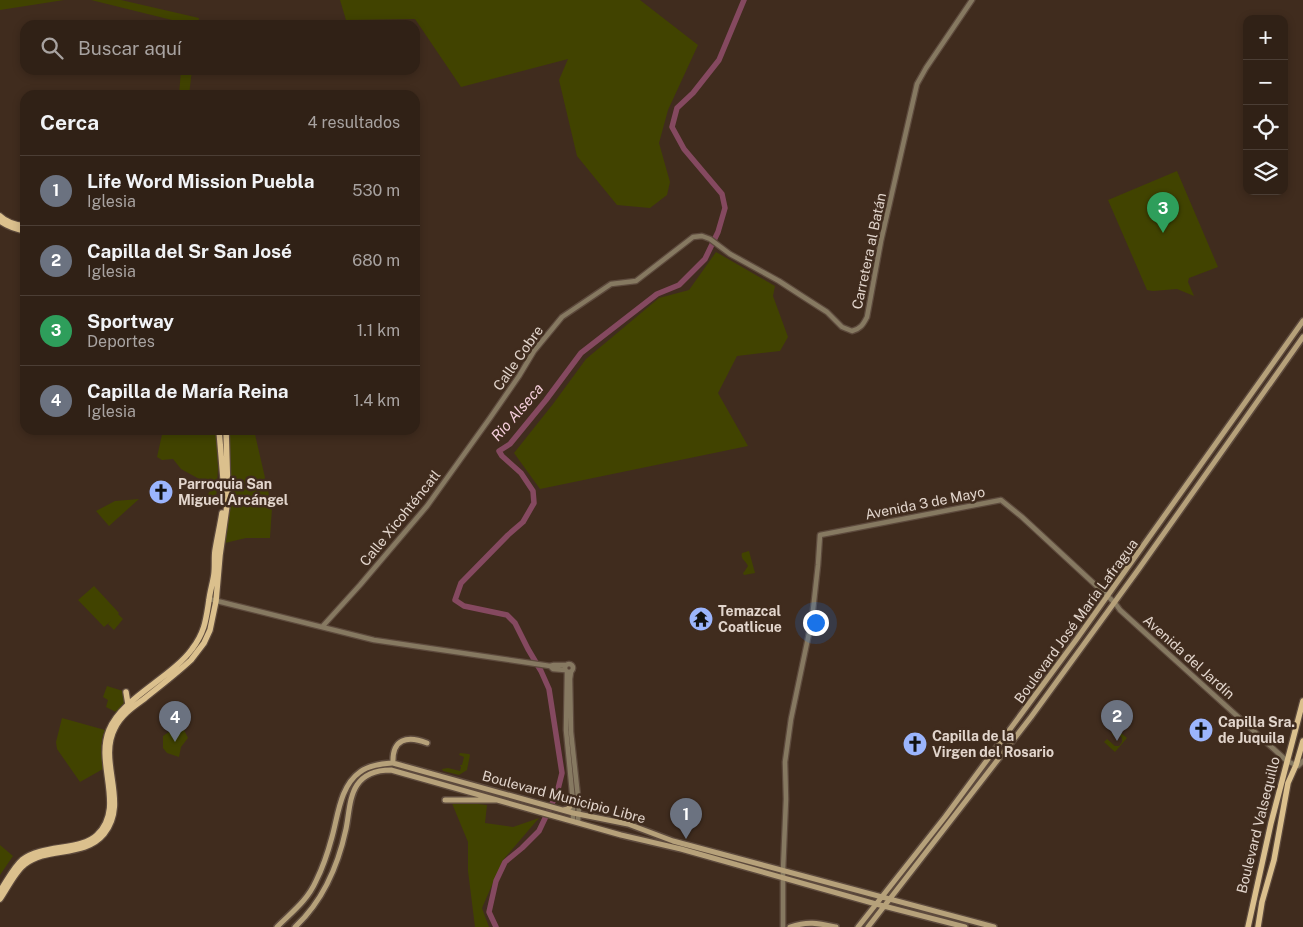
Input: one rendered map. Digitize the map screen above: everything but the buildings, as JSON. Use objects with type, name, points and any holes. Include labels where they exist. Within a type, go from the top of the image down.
[{"type":"main road","points":[[0,216],[4,220],[20,225]]},
{"type":"main road","points":[[0,221],[20,230]]},
{"type":"main road","name":"Boulevard José María Lafragua","points":[[858,927],[946,817],[1108,597],[1303,321]]},
{"type":"main road","name":"Boulevard José María Lafragua","points":[[868,927],[1031,717],[1115,603],[1303,337]]},
{"type":"main road","points":[[0,899],[20,868],[29,861],[42,856],[88,846],[106,832],[112,821],[115,808],[109,754],[115,728],[121,718],[131,709],[185,666],[197,653],[210,630],[215,552],[225,498],[219,435]]},
{"type":"main road","points":[[0,891],[19,864],[29,856],[88,841],[97,836],[108,818],[110,805],[104,758],[109,729],[128,704],[178,664],[191,651],[204,630],[212,600],[228,498],[227,435]]},
{"type":"main road","points":[[126,692],[128,704]]},
{"type":"main road","name":"Boulevard Valsequillo","points":[[1248,927],[1259,873],[1303,700]]},
{"type":"main road","points":[[393,763],[394,750],[400,743],[412,739],[427,743]]},
{"type":"main road","name":"Boulevard Valsequillo","points":[[1258,927],[1262,902],[1274,860],[1288,783],[1297,766],[1303,741]]},
{"type":"main road","name":"Boulevard Municipio Libre","points":[[277,927],[302,903],[316,882],[329,846],[342,798],[350,781],[368,767],[393,763],[576,814],[628,824],[673,841],[994,927]]},
{"type":"main road","name":"Boulevard Municipio Libre","points":[[295,927],[310,912],[329,882],[340,853],[354,790],[366,776],[377,771],[391,770],[626,836],[965,927]]},
{"type":"main road","points":[[445,800],[501,800]]},
{"type":"main road","points":[[563,810],[568,809],[573,802]]},
{"type":"main road","points":[[790,927],[809,922],[836,927]]},
{"type":"street","name":"Carretera al Batán","points":[[693,237],[702,236],[710,239],[730,254],[827,312],[842,327],[852,332],[859,329],[867,317],[881,241],[918,84],[926,68],[972,0]]},
{"type":"street","name":"Calle Cobre","points":[[490,418],[534,351],[562,317],[611,284],[636,281],[693,237]]},
{"type":"street","name":"Calle Xicohténcatl","points":[[322,627],[427,506],[490,418]]},
{"type":"street","name":"Avenida 3 de Mayo","points":[[783,870],[786,799],[784,762],[812,618],[820,535],[1001,500],[1115,603]]},
{"type":"street","points":[[212,600],[374,640],[567,670]]},
{"type":"street","name":"Avenida del Jardín","points":[[1115,603],[1120,610],[1287,761],[1297,766]]},
{"type":"street","points":[[567,670],[566,730],[573,802],[576,814]]},
{"type":"street","points":[[567,670],[570,679],[576,821]]},
{"type":"street","points":[[1297,766],[1303,761]]},
{"type":"street","points":[[783,870],[783,927]]},
{"type":"shaded area","points":[[0,0],[64,0],[0,10]]},
{"type":"shaded area","points":[[91,0],[121,0],[199,18],[199,20],[172,20]]},
{"type":"shaded area","points":[[340,0],[640,0],[698,45],[668,110],[659,143],[670,182],[667,195],[650,208],[617,205],[577,156],[559,80],[568,59],[461,87],[420,26],[420,20],[346,20]]},
{"type":"shaded area","points":[[181,75],[191,75],[190,90],[179,90]]},
{"type":"shaded area","points":[[1177,171],[1218,267],[1189,278],[1188,282],[1194,296],[1177,289],[1147,290],[1108,200]]},
{"type":"shaded area","points":[[716,252],[775,286],[773,296],[788,337],[780,351],[737,356],[718,393],[748,446],[540,489],[514,453],[586,359],[659,298],[689,290]]},
{"type":"shaded area","points":[[162,435],[216,435],[218,468],[216,501],[206,499],[210,490],[201,484],[201,480],[181,469],[173,459],[162,460],[157,457]]},
{"type":"shaded area","points":[[229,435],[255,435],[272,508],[270,538],[246,538],[225,543],[231,487]]},
{"type":"shaded area","points":[[139,499],[109,526],[96,511],[115,501]]},
{"type":"shaded area","points":[[749,551],[755,573],[744,575],[743,573],[748,566],[742,558],[742,553]]},
{"type":"shaded area","points":[[94,586],[123,619],[114,630],[108,624],[111,621],[104,627],[78,600]]},
{"type":"shaded area","points":[[107,686],[123,691],[126,695],[126,701],[116,712],[106,707],[108,700],[103,697]]},
{"type":"shaded area","points":[[62,718],[105,730],[101,744],[103,769],[80,782],[57,749],[56,742]]},
{"type":"shaded area","points":[[176,727],[184,730],[188,738],[181,747],[179,757],[167,753],[163,748],[163,736]]},
{"type":"shaded area","points":[[1114,727],[1127,738],[1115,752],[1104,742],[1107,739],[1115,746],[1119,746],[1122,742],[1122,738],[1119,735],[1114,736],[1112,734]]},
{"type":"shaded area","points":[[460,753],[470,755],[467,770],[459,775],[443,771],[442,769],[448,768],[460,771],[460,765],[462,765],[464,757],[459,755]]},
{"type":"shaded area","points":[[451,801],[487,805],[485,823],[513,827],[539,818],[503,860],[482,908],[489,927],[475,927],[468,871],[468,842]]},
{"type":"shaded area","points":[[0,845],[13,856],[0,875]]},
{"type":"waterway","name":"Rio Alseca","points":[[496,927],[489,912],[496,881],[505,862],[539,831],[557,793],[562,773],[549,689],[515,623],[507,615],[464,606],[455,600],[461,583],[523,522],[534,503],[533,491],[521,473],[499,451],[510,444],[581,353],[657,294],[679,285],[705,259],[718,232],[725,208],[722,194],[684,149],[672,127],[677,108],[693,93],[719,60],[744,0]]},
{"type":"place","name":"Sportway","points":[[1163,233]]},
{"type":"place","name":"Parroquia San Miguel Arcángel","points":[[161,492]]},
{"type":"place","name":"Temazcal Coatlicue","points":[[701,619]]},
{"type":"place","name":"Capilla Sra. de Juquila","points":[[1201,730]]},
{"type":"place","name":"Capilla del Sr San José","points":[[1117,741]]},
{"type":"place","name":"Capilla de María Reina","points":[[175,742]]},
{"type":"place","name":"Capilla de la Virgen del Rosario","points":[[915,744]]},
{"type":"place","name":"Life Word Mission Puebla","points":[[686,839]]}]
